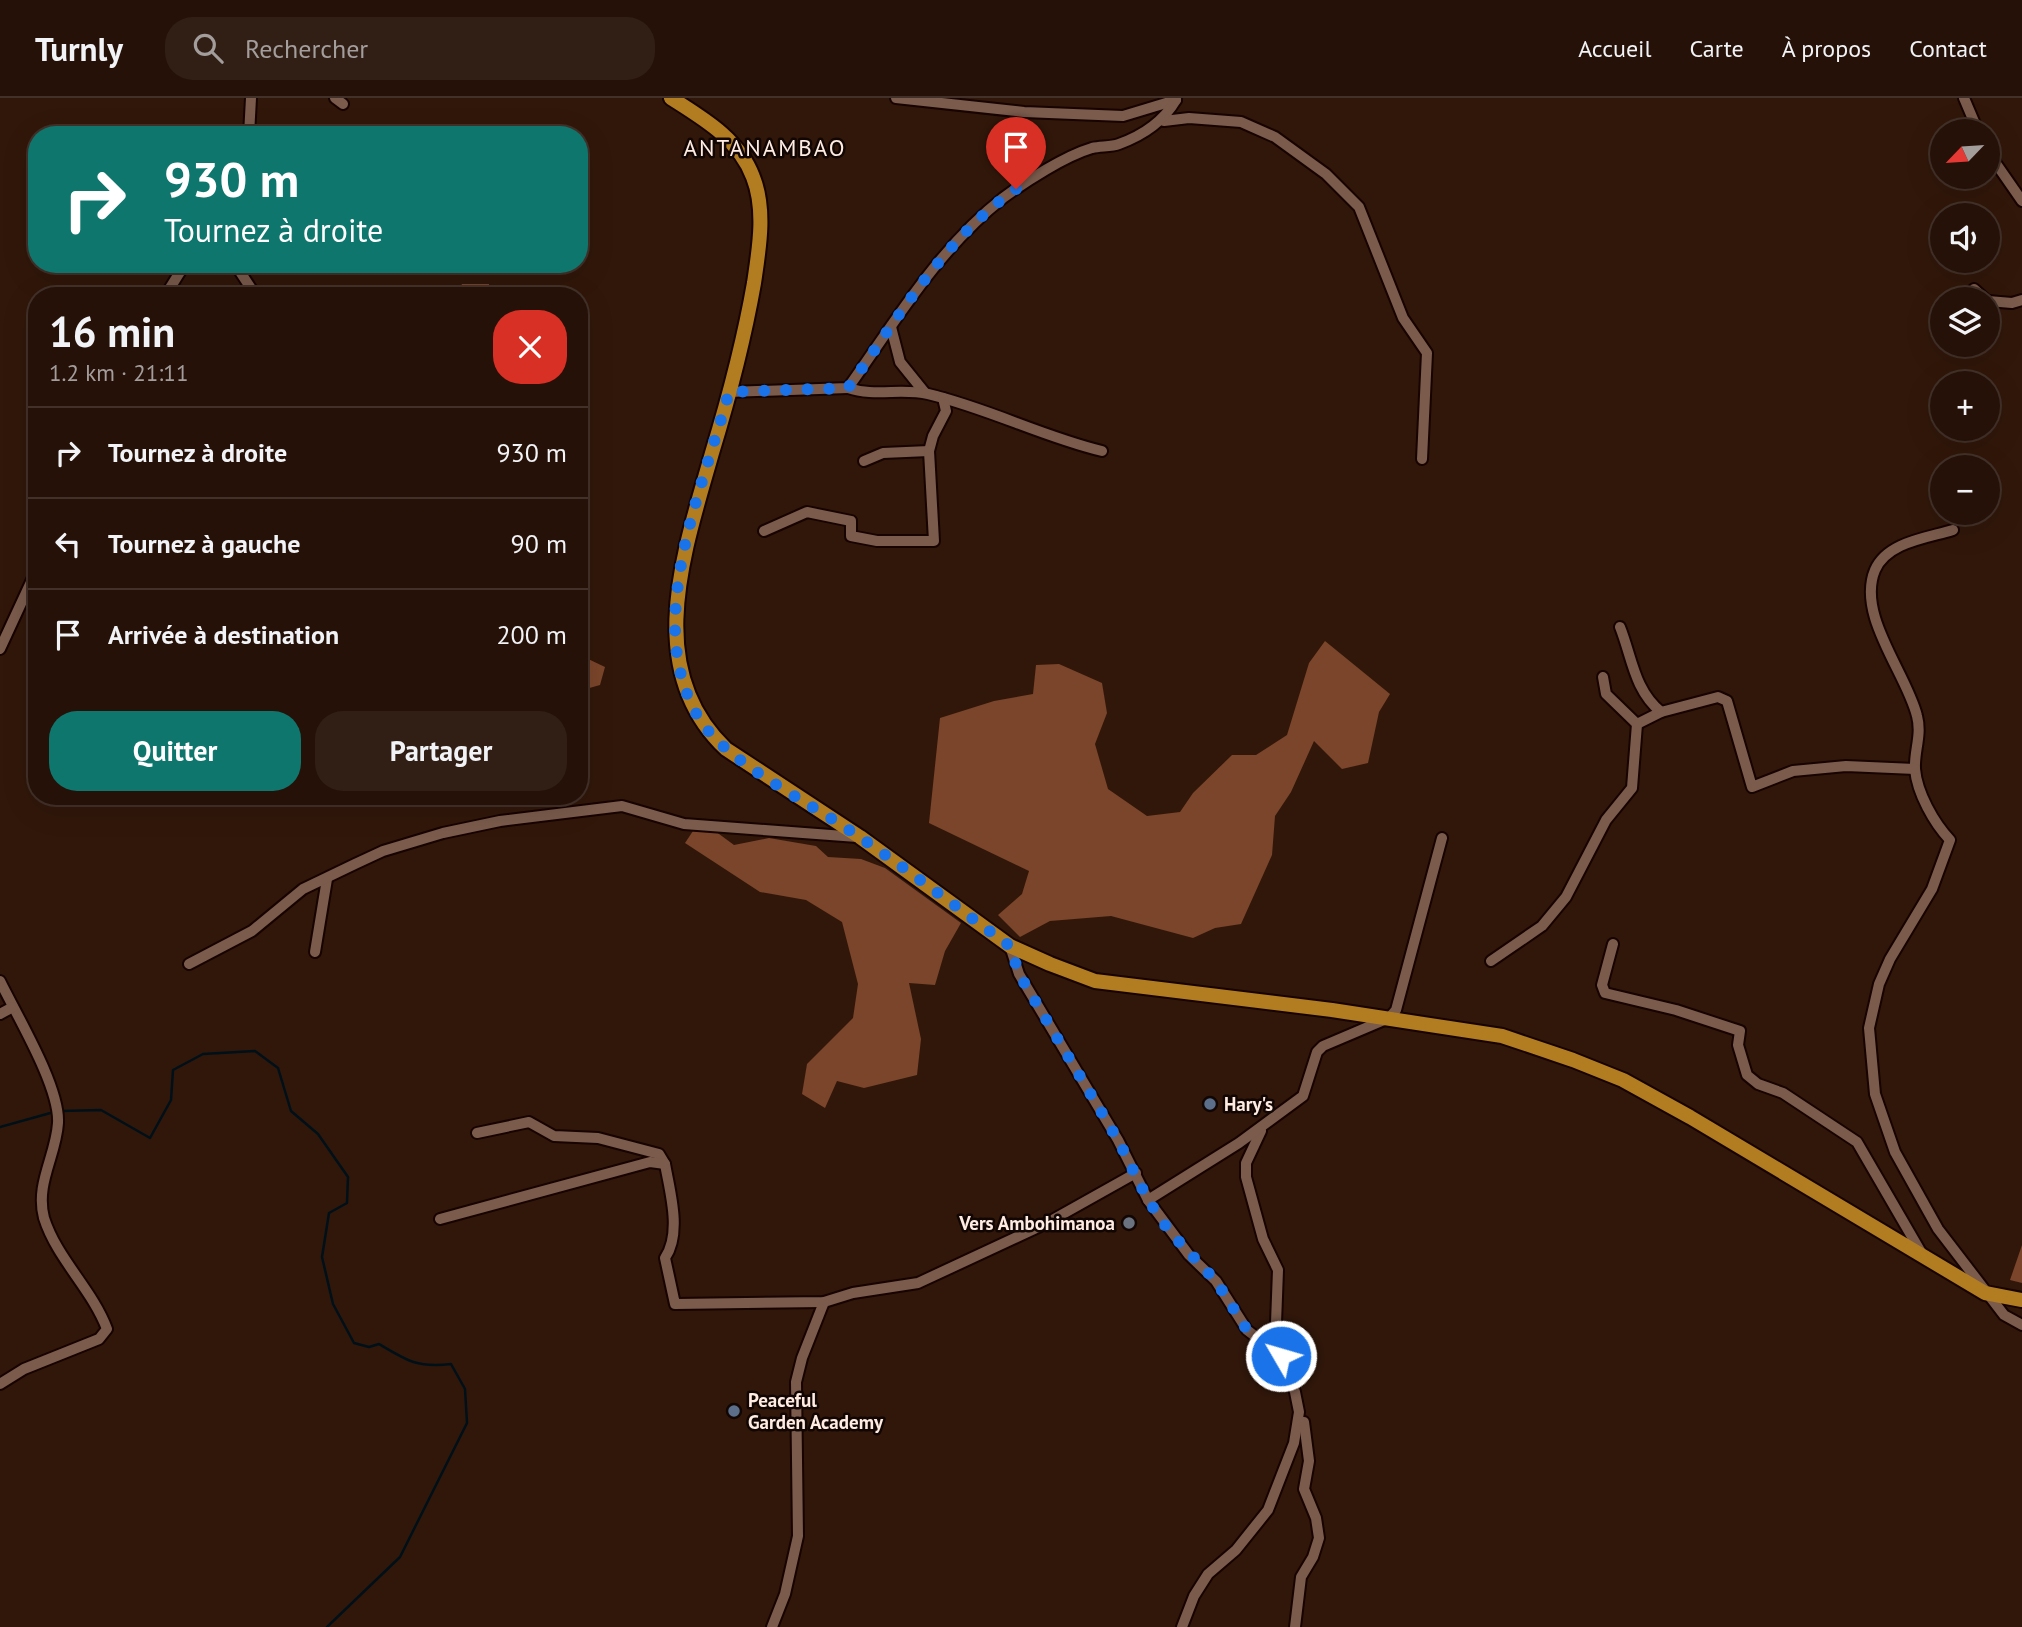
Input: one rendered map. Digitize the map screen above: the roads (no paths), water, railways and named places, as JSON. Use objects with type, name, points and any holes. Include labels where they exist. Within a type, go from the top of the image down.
[{"type":"main road","points":[[671,98],[729,137],[753,176],[758,192],[760,247],[747,321],[696,502],[679,582],[676,637],[685,689],[699,718],[726,748],[860,837],[1010,946],[1095,981],[1390,1018],[1502,1036],[1623,1080],[1985,1293],[2022,1300]]},
{"type":"street","points":[[249,126],[251,98]]},
{"type":"street","points":[[896,98],[1024,112],[1123,116],[1177,99]]},
{"type":"street","points":[[1964,98],[1973,119]]},
{"type":"street","points":[[1164,121],[1177,99]]},
{"type":"street","points":[[848,388],[945,254],[1002,199],[1031,179],[1092,148],[1118,145],[1164,121],[1189,118],[1241,122],[1275,137],[1326,174],[1359,207],[1403,318],[1427,353],[1422,459]]},
{"type":"street","points":[[2000,169],[2022,201]]},
{"type":"street","points":[[2000,302],[2012,303],[2022,300]]},
{"type":"street","points":[[891,327],[900,362],[925,393]]},
{"type":"street","points":[[729,392],[848,388],[864,394],[925,393],[1014,421],[1060,441],[1102,451]]},
{"type":"street","points":[[764,531],[807,512],[822,518],[851,521],[851,536],[877,541],[934,541],[929,451],[933,436],[946,411],[943,398]]},
{"type":"street","points":[[864,461],[883,453],[929,451]]},
{"type":"street","points":[[1953,530],[1899,546],[1881,559],[1874,572],[1872,597],[1876,621],[1917,715],[1920,742],[1915,769],[1934,822],[1951,840],[1932,890],[1890,958],[1879,984],[1869,1028],[1875,1094],[1895,1152],[1938,1229],[2004,1315],[2022,1325]]},
{"type":"street","points":[[0,649],[28,588]]},
{"type":"street","points":[[1620,626],[1636,680],[1650,703],[1661,712]]},
{"type":"street","points":[[1603,677],[1606,694],[1637,723]]},
{"type":"street","points":[[1637,723],[1661,712],[1718,697],[1727,701],[1752,787],[1793,771],[1846,766],[1915,769]]},
{"type":"street","points":[[1491,961],[1542,926],[1566,897],[1606,820],[1632,788],[1637,723]]},
{"type":"street","points":[[189,964],[252,931],[303,889],[383,851],[443,833],[589,808],[636,808],[684,824],[860,837]]},
{"type":"street","points":[[1148,1200],[1265,1124],[1307,1091],[1317,1052],[1323,1046],[1390,1018],[1396,1010],[1442,838]]},
{"type":"street","points":[[315,952],[327,878]]},
{"type":"street","points":[[1613,943],[1602,985],[1605,993],[1676,1010],[1740,1031],[1738,1045],[1747,1075],[1758,1084],[1783,1093],[1857,1142],[1923,1256]]},
{"type":"street","points":[[1010,946],[1019,974],[1136,1173],[1148,1200],[1189,1255],[1216,1281],[1247,1330],[1281,1356]]},
{"type":"street","points":[[0,981],[57,1102],[58,1125],[41,1193],[44,1218],[69,1268],[95,1305],[107,1329],[99,1339],[24,1369],[0,1384]]},
{"type":"street","points":[[0,1014],[13,1007]]},
{"type":"street","points":[[477,1133],[529,1122],[554,1136],[598,1138],[659,1154],[665,1164],[674,1235],[672,1247],[665,1258],[675,1304],[824,1302],[853,1293],[918,1283],[1045,1224],[1136,1173]]},
{"type":"street","points":[[1182,1627],[1194,1596],[1208,1574],[1236,1550],[1261,1522],[1289,1461],[1299,1412],[1295,1392],[1281,1356],[1276,1322],[1278,1270],[1263,1239],[1246,1177],[1246,1163],[1265,1124]]},
{"type":"street","points":[[440,1219],[650,1163],[665,1164]]},
{"type":"street","points":[[772,1627],[785,1594],[798,1536],[796,1382],[824,1302]]},
{"type":"street","points":[[1295,1627],[1301,1577],[1313,1557],[1319,1538],[1316,1518],[1304,1489],[1309,1461],[1304,1422]]},
{"type":"waterway","points":[[61,1111],[101,1110],[150,1138],[171,1100],[173,1070],[203,1054],[255,1051],[278,1068],[291,1111],[318,1134],[348,1177],[347,1203],[329,1213],[322,1257],[333,1304],[354,1343],[369,1347],[379,1344],[405,1359],[421,1364],[451,1364],[465,1389],[467,1423],[400,1557],[327,1627]]},
{"type":"waterway","points":[[0,1127],[54,1112]]},
{"type":"place","name":"Hary's","points":[[1210,1104]]},
{"type":"place","name":"Vers Ambohimanoa","points":[[1129,1223]]},
{"type":"place","name":"Peaceful Garden Academy","points":[[734,1411]]},
{"type":"district","name":"ANTANAMBAO","points":[[765,147]]}]
